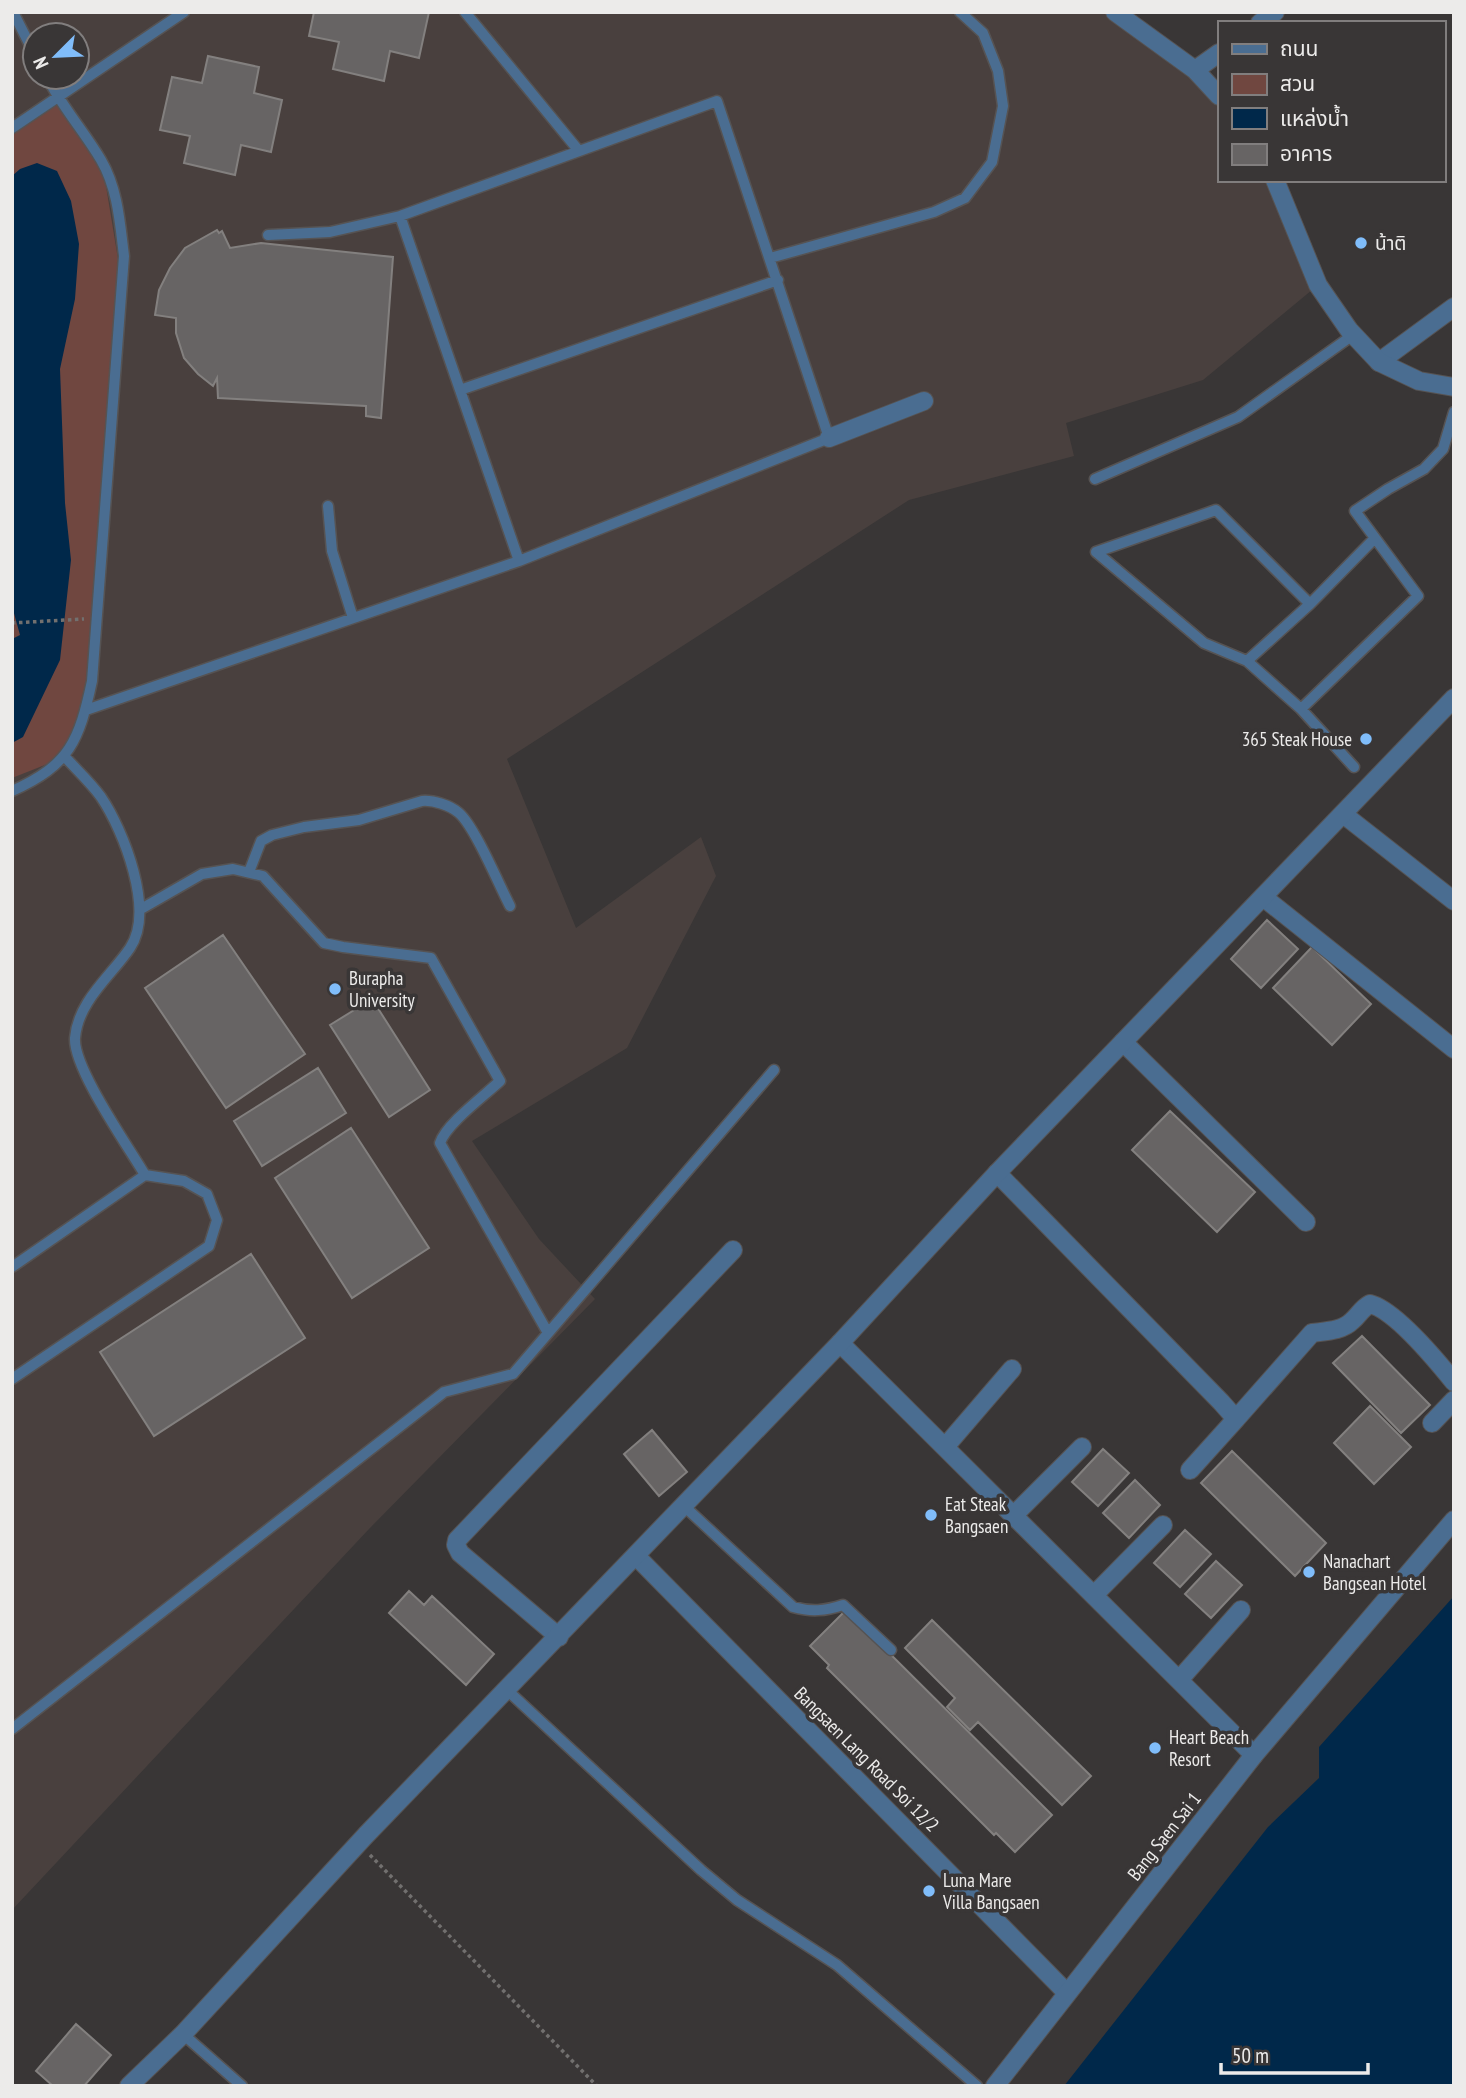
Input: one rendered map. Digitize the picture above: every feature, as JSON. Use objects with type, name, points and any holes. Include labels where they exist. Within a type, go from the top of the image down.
[{"type":"street","points":[[1115,12],[1195,70],[1218,95]]},
{"type":"street","points":[[1195,70],[1218,54]]},
{"type":"street","points":[[1276,182],[1318,285],[1353,335],[1378,362],[1419,381],[1454,387]]},
{"type":"street","points":[[1378,362],[1454,307]]},
{"type":"street","points":[[829,438],[924,401]]},
{"type":"street","points":[[129,2086],[184,2034],[359,1844],[840,1343],[997,1173],[1454,698]]},
{"type":"street","points":[[1343,814],[1454,901]]},
{"type":"street","points":[[1263,897],[1454,1049]]},
{"type":"street","points":[[1123,1042],[1306,1222]]},
{"type":"street","points":[[997,1173],[1236,1419]]},
{"type":"street","points":[[559,1637],[460,1553],[457,1540],[733,1250]]},
{"type":"street","points":[[1190,1470],[1312,1333],[1338,1330],[1350,1324],[1364,1307],[1370,1304],[1390,1314],[1422,1344],[1454,1382]]},
{"type":"street","points":[[840,1343],[1254,1755]]},
{"type":"street","points":[[945,1447],[1012,1369]]},
{"type":"street","points":[[1432,1423],[1454,1400]]},
{"type":"street","points":[[1014,1516],[1082,1447]]},
{"type":"street","name":"Bang Saen Sai 1","points":[[995,2086],[1254,1755],[1454,1520]]},
{"type":"street","points":[[1094,1595],[1163,1525]]},
{"type":"street","name":"Bangsaen Lang Road Soi 12/2","points":[[636,1556],[1067,1993]]},
{"type":"street","points":[[1179,1680],[1241,1610]]},
{"type":"lane","points":[[13,12],[21,28]]},
{"type":"lane","points":[[12,128],[184,12]]},
{"type":"lane","points":[[465,12],[579,151]]},
{"type":"lane","points":[[770,258],[934,212],[965,198],[992,162],[1003,106],[998,71],[983,33],[960,12]]},
{"type":"lane","points":[[12,791],[37,780],[65,757],[82,725],[86,710],[92,681],[124,256],[119,211],[102,162],[54,91]]},
{"type":"lane","points":[[86,710],[519,561],[829,438],[717,101],[400,216],[330,232],[268,235]]},
{"type":"lane","points":[[400,216],[519,561]]},
{"type":"lane","points":[[460,390],[778,280]]},
{"type":"lane","points":[[1096,479],[1238,417],[1353,335]]},
{"type":"lane","points":[[1301,709],[1419,596],[1355,511],[1424,469],[1443,449],[1454,412]]},
{"type":"lane","points":[[328,506],[332,551],[353,618]]},
{"type":"lane","points":[[1310,604],[1216,510],[1096,552],[1204,643],[1247,661],[1301,709],[1354,767]]},
{"type":"lane","points":[[1247,661],[1310,604],[1375,538]]},
{"type":"lane","points":[[65,757],[101,797],[129,853],[141,909],[132,945],[83,1008],[75,1039],[83,1069],[145,1175]]},
{"type":"lane","points":[[249,872],[261,841],[272,835],[304,827],[359,820],[432,800],[458,812],[473,834],[510,906]]},
{"type":"lane","points":[[141,909],[202,874],[233,869],[263,876],[324,943],[431,958],[500,1081],[455,1123],[440,1143],[548,1333]]},
{"type":"lane","points":[[12,1729],[444,1392],[513,1374],[774,1069]]},
{"type":"lane","points":[[12,1267],[145,1175],[184,1181],[208,1194],[217,1220],[209,1247],[12,1379]]},
{"type":"lane","points":[[684,1506],[793,1607],[808,1611],[828,1610],[843,1605],[891,1650]]},
{"type":"lane","points":[[508,1690],[701,1870],[737,1899],[837,1965],[977,2086]]},
{"type":"lane","points":[[184,2034],[242,2086]]},
{"type":"path","points":[[12,622],[68,619]]},
{"type":"path","points":[[359,1844],[597,2086]]},
{"type":"shaded area","name":"Burapha University","points":[[12,12],[1115,12],[1218,95],[1218,182],[1276,182],[1318,285],[1203,380],[1066,423],[1074,456],[909,500],[507,759],[576,928],[701,837],[716,876],[627,1048],[472,1141],[539,1239],[595,1299],[369,1529],[12,1910]]},
{"type":"green space","points":[[58,99],[102,162],[122,283],[92,681],[65,757],[12,778],[12,128]]},
{"type":"water","points":[[37,163],[57,171],[71,201],[79,244],[75,299],[60,369],[65,503],[71,560],[60,660],[23,737],[12,743],[12,639],[20,635],[12,606],[12,176],[20,169]]},
{"type":"water","points":[[1454,1596],[1454,2086],[1064,2086],[1268,1827],[1319,1778],[1319,1747]]},
{"type":"building","points":[[314,12],[429,12],[419,58],[390,51],[384,81],[333,69],[339,42],[309,36]]},
{"type":"building","points":[[208,56],[259,67],[254,93],[282,100],[271,152],[241,145],[235,175],[184,163],[190,136],[160,130],[172,77],[202,83]]},
{"type":"building","points":[[217,230],[219,233],[222,231],[230,248],[261,243],[393,257],[381,418],[366,416],[366,406],[218,398],[217,378],[213,386],[184,358],[176,333],[176,318],[155,315],[159,290],[170,268],[185,248]]},
{"type":"building","points":[[1267,920],[1298,949],[1261,988],[1231,959]]},
{"type":"building","points":[[223,935],[305,1054],[226,1108],[145,988]]},
{"type":"building","points":[[1312,947],[1371,1004],[1332,1045],[1273,988]]},
{"type":"building","points":[[372,999],[430,1090],[389,1117],[330,1025]]},
{"type":"building","points":[[318,1068],[346,1113],[262,1166],[234,1121]]},
{"type":"building","points":[[1170,1111],[1255,1192],[1217,1232],[1132,1150]]},
{"type":"building","points":[[351,1128],[429,1248],[352,1298],[275,1178]]},
{"type":"building","points":[[251,1254],[305,1338],[154,1436],[100,1352]]},
{"type":"building","points":[[1362,1336],[1430,1405],[1401,1433],[1333,1363]]},
{"type":"building","points":[[1370,1406],[1411,1447],[1374,1484],[1334,1443]]},
{"type":"building","points":[[652,1430],[687,1472],[659,1496],[624,1454]]},
{"type":"building","points":[[1103,1449],[1129,1473],[1098,1506],[1072,1482]]},
{"type":"building","points":[[1232,1451],[1326,1543],[1295,1576],[1201,1483]]},
{"type":"building","points":[[1135,1480],[1160,1505],[1129,1538],[1103,1513]]},
{"type":"building","points":[[1185,1530],[1211,1554],[1180,1587],[1154,1563]]},
{"type":"building","points":[[1216,1561],[1242,1585],[1211,1618],[1185,1594]]},
{"type":"building","points":[[409,1591],[424,1605],[432,1596],[494,1654],[466,1685],[389,1613]]},
{"type":"building","points":[[846,1610],[1052,1815],[1015,1852],[996,1833],[994,1835],[827,1668],[829,1665],[810,1646]]},
{"type":"building","points":[[932,1620],[1091,1776],[1062,1805],[978,1722],[970,1730],[947,1707],[955,1698],[905,1648]]},
{"type":"building","points":[[76,2024],[111,2055],[84,2086],[53,2086],[36,2071]]},
{"type":"place","name":"น้าติ","points":[[1361,243]]},
{"type":"place","name":"365 Steak House","points":[[1366,739]]},
{"type":"place","name":"Burapha University","points":[[335,989]]},
{"type":"place","name":"Eat Steak Bangsaen","points":[[931,1515]]},
{"type":"place","name":"Nanachart Bangsean Hotel","points":[[1309,1572]]},
{"type":"place","name":"Heart Beach Resort","points":[[1155,1748]]},
{"type":"place","name":"Luna Mare Villa Bangsaen","points":[[929,1891]]}]
